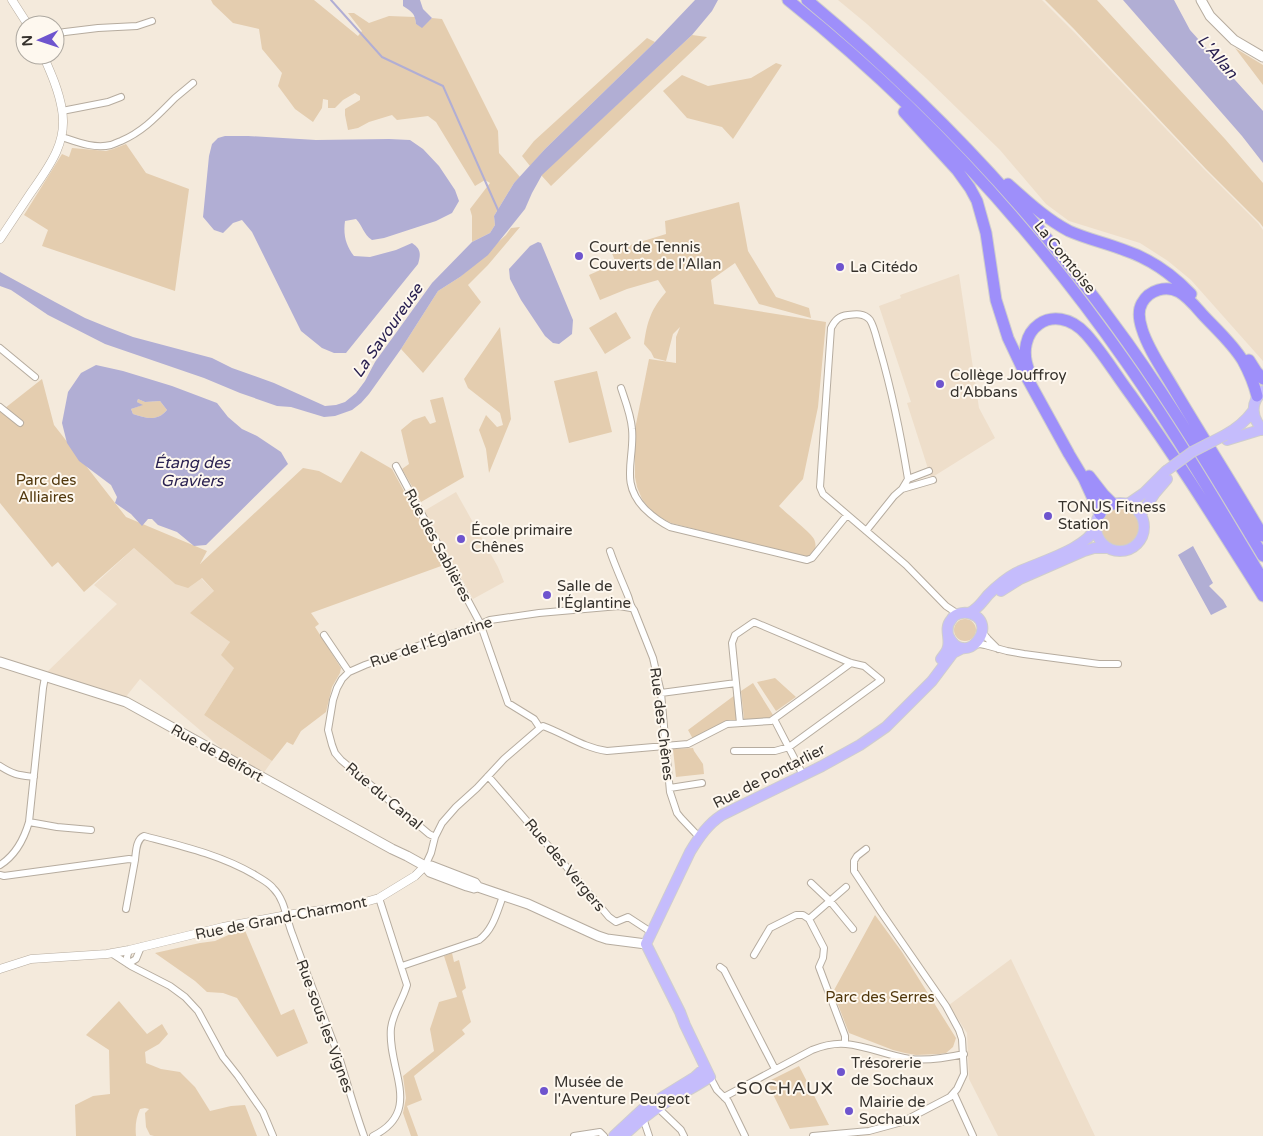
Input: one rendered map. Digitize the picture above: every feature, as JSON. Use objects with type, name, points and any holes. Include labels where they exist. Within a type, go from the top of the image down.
[{"type":"highway","name":"La Comtoise","points":[[788,0],[844,46],[920,118],[986,186],[1042,251],[1087,308],[1145,390],[1200,474],[1263,580]]},
{"type":"highway","name":"La Comtoise","points":[[807,0],[884,67],[964,145],[1040,230],[1118,329],[1169,404],[1263,556]]},
{"type":"highway","points":[[801,11],[905,113],[947,158],[970,188],[977,201],[985,227],[996,300],[1008,338],[1030,385],[1087,484],[1100,514]]},
{"type":"highway","points":[[964,145],[1033,206],[1059,225],[1087,238],[1139,255],[1164,269],[1186,289],[1238,344],[1263,379]]},
{"type":"highway","points":[[1260,394],[1234,347],[1184,295],[1172,289],[1163,289],[1155,291],[1146,298],[1140,307],[1139,316],[1146,340],[1263,536]]},
{"type":"highway","points":[[1114,504],[1102,494],[1082,466],[1028,369],[1025,355],[1026,343],[1032,330],[1045,321],[1054,319],[1066,321],[1074,324],[1087,336],[1172,452],[1263,596]]},
{"type":"main road","points":[[1201,0],[1210,16],[1234,40],[1263,57]]},
{"type":"main road","points":[[1260,394],[1253,406],[1253,411],[1254,418],[1263,429]]},
{"type":"main road","points":[[1226,437],[1248,419],[1253,411]]},
{"type":"main road","points":[[1128,504],[1144,493],[1192,452],[1226,437],[1263,429]]},
{"type":"main road","points":[[1141,514],[1168,473]]},
{"type":"main road","points":[[1114,504],[1128,504],[1141,514],[1144,530],[1138,544],[1124,551],[1094,548],[1010,585],[984,609],[978,641],[968,648],[953,644],[948,636],[948,625],[959,616],[980,606],[992,591],[1009,577],[1084,542],[1094,533],[1100,514],[1114,504]]},
{"type":"main road","points":[[1096,527],[1098,535],[1108,548]]},
{"type":"main road","points":[[959,616],[977,618],[981,627]]},
{"type":"main road","name":"Rue de Pontarlier","points":[[923,688],[930,674],[947,650],[948,636]]},
{"type":"main road","name":"Rue de Pontarlier","points":[[646,944],[687,857],[699,837],[713,822],[722,815],[857,747],[886,727],[932,681],[953,653],[963,648]]},
{"type":"main road","name":"Rue de Belfort","points":[[0,662],[126,702],[425,866],[431,866],[503,896]]},
{"type":"main road","points":[[503,896],[528,904],[598,936],[646,944],[708,1072],[695,1076],[656,1105],[629,1121],[614,1136]]},
{"type":"main road","points":[[623,1136],[656,1105]]},
{"type":"street","points":[[12,0],[22,15]]},
{"type":"street","points":[[65,32],[138,26],[152,21]]},
{"type":"street","points":[[0,239],[53,162],[62,136],[62,111],[58,93],[47,65]]},
{"type":"street","points":[[62,136],[80,143],[92,145],[115,144],[152,122],[176,97],[193,83]]},
{"type":"street","points":[[62,111],[108,102],[121,97]]},
{"type":"street","points":[[866,531],[894,496],[902,489],[908,478],[882,358],[870,321],[865,316],[859,314],[840,316],[834,321],[831,328],[820,488],[822,494],[906,565],[931,592],[959,616]]},
{"type":"street","points":[[0,348],[35,377]]},
{"type":"street","points":[[621,388],[632,426],[630,483],[634,494],[642,506],[656,519],[670,526],[809,560],[847,515]]},
{"type":"street","points":[[0,407],[20,423]]},
{"type":"street","name":"Rue des Sablières","points":[[396,466],[480,623],[508,703],[534,719],[540,728]]},
{"type":"street","points":[[908,478],[929,471]]},
{"type":"street","points":[[902,489],[934,480]]},
{"type":"street","name":"Rue des Chênes","points":[[610,551],[631,608],[634,610],[653,658],[661,693],[670,788],[677,813],[699,837]]},
{"type":"street","name":"Rue de l'Églantine","points":[[350,671],[495,618],[619,606],[631,608]]},
{"type":"street","points":[[734,750],[775,751],[789,747],[881,680],[864,666],[851,663],[754,622],[735,635],[732,643],[740,723]]},
{"type":"street","points":[[981,627],[988,639],[999,649]]},
{"type":"street","points":[[324,635],[350,671]]},
{"type":"street","points":[[974,645],[980,644],[1024,654],[1098,664],[1118,664]]},
{"type":"street","points":[[425,866],[439,827],[449,814],[504,759],[543,726],[581,744],[599,750],[612,751],[688,744],[726,724],[768,722],[851,663]]},
{"type":"street","name":"Rue du Canal","points":[[350,671],[342,679],[333,700],[328,730],[335,753],[371,786],[435,837]]},
{"type":"street","points":[[0,865],[20,845],[26,834],[29,822],[45,677]]},
{"type":"street","points":[[661,693],[736,683]]},
{"type":"street","points":[[774,719],[803,775]]},
{"type":"street","points":[[0,766],[20,776],[34,777]]},
{"type":"street","name":"Rue des Vergers","points":[[488,776],[609,917],[616,922],[628,917],[652,932]]},
{"type":"street","points":[[670,788],[702,783]]},
{"type":"street","points":[[29,822],[91,830]]},
{"type":"street","name":"Rue sous les Vignes","points":[[135,860],[139,840],[144,836],[186,847],[230,862],[268,883],[280,896],[287,915],[289,928],[339,1060],[364,1136]]},
{"type":"street","points":[[813,1136],[869,1131],[894,1125],[954,1094],[964,1074],[961,1034],[946,1006],[854,871],[854,861],[866,849]]},
{"type":"street","points":[[0,875],[129,859],[135,860],[126,909]]},
{"type":"street","name":"Rue de Grand-Charmont","points":[[0,968],[31,959],[129,950],[223,927],[355,905],[379,898],[415,876],[425,866]]},
{"type":"street","points":[[811,882],[830,901],[853,929]]},
{"type":"street","points":[[809,919],[846,887]]},
{"type":"street","points":[[402,966],[479,940],[490,929],[503,896]]},
{"type":"street","points":[[373,1136],[388,1127],[397,1118],[400,1108],[400,1089],[392,1048],[391,1026],[407,985],[379,898]]},
{"type":"street","points":[[754,955],[770,928],[796,914],[803,915],[809,919],[824,948],[819,968],[845,1036],[846,1044]]},
{"type":"street","points":[[128,964],[136,959],[141,947]]},
{"type":"street","points":[[129,950],[144,972]]},
{"type":"street","points":[[128,964],[129,950]]},
{"type":"street","points":[[110,953],[170,986],[185,997],[198,1011],[223,1057],[263,1112],[273,1136]]},
{"type":"street","points":[[720,967],[724,970],[775,1069]]},
{"type":"street","points":[[724,1097],[817,1048],[828,1046],[846,1044],[919,1060],[934,1060],[964,1054]]},
{"type":"street","points":[[708,1072],[717,1090],[729,1104],[745,1136]]},
{"type":"street","points":[[954,1094],[973,1136]]},
{"type":"street","points":[[656,1105],[681,1130],[684,1136]]},
{"type":"street","points":[[643,1118],[649,1136]]},
{"type":"street","points":[[574,1136],[600,1132],[604,1136]]},
{"type":"shaded area","points":[[838,0],[1042,0],[1263,230],[1263,361],[1191,280],[1168,261],[1140,243],[1069,221],[1046,204],[1000,150],[926,78]]},
{"type":"shaded area","name":"Collège Jouffroy d'Abbans","points":[[959,274],[979,408],[995,438],[931,478],[907,403],[911,402],[879,306],[901,298],[900,295]]},
{"type":"shaded area","name":"École primaire Chênes","points":[[456,492],[498,567],[504,582],[473,599],[424,511]]},
{"type":"shaded area","points":[[134,548],[175,584],[201,578],[214,591],[230,643],[234,668],[204,715],[272,761],[263,774],[227,753],[140,679],[125,698],[46,673],[117,604],[94,585]]},
{"type":"shaded area","points":[[1011,959],[1095,1136],[998,1136],[969,1079],[967,1033],[949,1005]]},
{"type":"green space","points":[[211,0],[314,0],[358,36],[362,31],[348,13],[354,13],[369,23],[389,16],[415,17],[416,24],[422,27],[432,18],[442,19],[498,131],[499,153],[520,177],[514,183],[494,216],[495,225],[490,233],[472,242],[472,216],[470,209],[490,183],[485,180],[475,186],[436,122],[428,116],[397,120],[392,115],[348,130],[345,109],[360,100],[360,96],[355,93],[343,100],[335,108],[328,108],[328,100],[323,99],[322,108],[313,122],[295,109],[278,86],[282,73],[262,49],[259,29],[233,23]]},
{"type":"green space","points":[[1045,0],[1097,0],[1263,183],[1263,227],[1206,169]]},
{"type":"green space","points":[[692,35],[707,37],[551,186],[541,175]]},
{"type":"green space","points":[[647,38],[655,42],[545,149],[530,166],[522,156],[534,141]]},
{"type":"green space","points":[[1235,48],[1263,65],[1263,85]]},
{"type":"green space","points":[[776,63],[782,65],[733,139],[722,127],[687,118],[663,91],[682,75],[708,86],[751,78]]},
{"type":"green space","points":[[126,144],[146,173],[189,189],[175,291],[42,246],[48,230],[24,215],[62,154],[69,157],[72,148],[106,151]]},
{"type":"green space","points":[[739,202],[748,251],[776,297],[809,308],[811,318],[759,304],[735,263],[711,280],[714,304],[826,322],[818,407],[803,479],[779,506],[814,539],[816,545],[814,551],[811,555],[805,557],[671,523],[656,515],[648,507],[642,499],[635,477],[635,429],[649,359],[676,363],[676,337],[680,327],[673,334],[666,361],[654,358],[644,344],[650,316],[666,292],[658,280],[627,289],[600,300],[589,275],[616,263],[611,251],[666,234],[665,221]]},
{"type":"green space","points":[[520,227],[488,265],[468,285],[481,302],[423,373],[401,349],[438,291],[460,277],[506,235],[511,228]]},
{"type":"green space","points":[[616,312],[631,338],[605,354],[589,328]]},
{"type":"green space","points":[[500,327],[511,419],[489,473],[486,449],[479,430],[486,415],[497,427],[503,425],[500,413],[468,388],[464,379]]},
{"type":"green space","points":[[597,371],[612,432],[569,443],[554,381]]},
{"type":"green space","name":"Parc des Alliaires","points":[[42,379],[54,425],[126,517],[207,551],[200,564],[303,468],[319,471],[341,483],[361,451],[392,469],[444,565],[311,613],[319,624],[315,627],[341,668],[340,673],[332,687],[326,712],[301,731],[293,745],[287,742],[272,761],[204,715],[234,668],[221,655],[230,642],[190,613],[214,591],[202,578],[188,588],[175,584],[134,548],[84,592],[58,562],[52,567],[0,503],[0,412]]},
{"type":"green space","points":[[443,397],[464,477],[421,502],[402,469],[409,464],[401,430],[413,420],[425,416],[430,424],[436,422],[430,400]]},
{"type":"green space","points":[[138,399],[145,402],[160,401],[167,410],[155,418],[133,414],[131,409],[142,405],[137,402]]},
{"type":"green space","points":[[1120,508],[1134,513],[1139,527],[1134,541],[1120,546],[1106,541],[1101,527],[1106,513]]},
{"type":"green space","points":[[961,619],[969,619],[976,626],[976,634],[969,641],[961,641],[954,634],[954,626]]},
{"type":"green space","points":[[775,678],[796,697],[776,711],[757,682]]},
{"type":"green space","points":[[753,683],[773,715],[767,719],[744,719],[741,691]]},
{"type":"green space","points":[[735,695],[737,722],[693,739],[688,730]]},
{"type":"green space","points":[[693,748],[703,764],[704,774],[676,777],[673,749]]},
{"type":"green space","name":"Parc des Serres","points":[[875,915],[902,952],[956,1038],[953,1047],[946,1053],[916,1055],[905,1053],[849,1033],[833,992]]},
{"type":"green space","points":[[244,928],[281,1015],[294,1009],[308,1043],[277,1057],[237,998],[223,993],[207,992],[195,981],[155,953],[215,941]]},
{"type":"green space","points":[[452,953],[454,962],[459,960],[466,988],[462,991],[471,1022],[462,1030],[465,1034],[414,1076],[422,1100],[407,1106],[418,1136],[411,1136],[403,1113],[406,1098],[403,1076],[434,1051],[430,1029],[439,1002],[457,997],[444,956]]},
{"type":"green space","points":[[119,1001],[147,1034],[162,1024],[168,1034],[159,1044],[145,1052],[146,1063],[161,1069],[180,1072],[195,1087],[210,1111],[245,1105],[257,1136],[150,1135],[146,1127],[145,1113],[149,1109],[145,1108],[140,1109],[136,1125],[136,1136],[76,1136],[75,1105],[93,1096],[110,1094],[109,1050],[86,1035]]},
{"type":"green space","points":[[799,1066],[829,1125],[790,1129],[767,1082]]},
{"type":"water","points":[[403,0],[420,0],[423,9],[432,18],[422,28],[416,24],[412,13],[403,6]]},
{"type":"water","name":"La Savoureuse","points":[[695,0],[718,0],[712,11],[692,35],[542,175],[525,209],[488,255],[438,291],[401,349],[369,394],[352,410],[335,416],[324,417],[291,407],[277,406],[240,393],[204,378],[105,344],[48,315],[11,290],[0,286],[0,272],[85,318],[133,337],[212,358],[325,406],[345,402],[356,393],[365,381],[375,362],[432,283],[472,242],[490,233],[495,225],[494,216],[514,183],[545,149],[655,42]]},
{"type":"water","points":[[1123,0],[1174,0],[1190,30],[1263,111],[1263,163],[1242,136]]},
{"type":"water","points":[[225,136],[316,140],[410,140],[423,149],[439,166],[455,190],[459,201],[452,213],[436,221],[384,238],[372,240],[356,219],[345,221],[344,231],[346,240],[354,256],[370,257],[396,250],[412,243],[419,250],[420,255],[418,264],[346,353],[334,353],[322,348],[301,331],[252,232],[242,220],[233,223],[223,233],[214,230],[203,217],[209,156],[212,144],[218,138]]},
{"type":"water","points":[[538,242],[541,243],[573,320],[572,334],[559,344],[553,343],[545,336],[521,300],[510,279],[509,269],[530,246]]},
{"type":"water","name":"Étang des Graviers","points":[[96,365],[172,386],[217,403],[228,417],[242,429],[257,436],[281,452],[288,464],[206,545],[194,546],[177,532],[158,525],[152,519],[148,519],[142,526],[131,514],[115,503],[117,497],[111,485],[79,461],[67,443],[62,423],[68,392],[81,373]],"holes":[[[138,399],[145,402],[160,401],[167,410],[155,418],[133,414],[131,409],[143,405],[137,402]]]},
{"type":"water","points":[[1193,546],[1213,583],[1209,586],[1223,600],[1227,607],[1211,615],[1178,555]]},
{"type":"waterway","points":[[331,0],[382,57],[443,86],[498,210]]},
{"type":"place","name":"Court de Tennis Couverts de l'Allan","points":[[579,256]]},
{"type":"place","name":"La Citédo","points":[[840,267]]},
{"type":"place","name":"Collège Jouffroy d'Abbans","points":[[940,384]]},
{"type":"place","name":"TONUS Fitness Station","points":[[1048,516]]},
{"type":"place","name":"École primaire Chênes","points":[[461,539]]},
{"type":"place","name":"Salle de l'Églantine","points":[[547,595]]},
{"type":"place","name":"Trésorerie de Sochaux","points":[[841,1072]]},
{"type":"place","name":"Musée de l'Aventure Peugeot","points":[[544,1091]]},
{"type":"place","name":"Mairie de Sochaux","points":[[849,1111]]},
{"type":"district","name":"SOCHAUX","points":[[785,1088]]},
{"type":"water label","name":"L'Allan","points":[[1218,56]]}]
